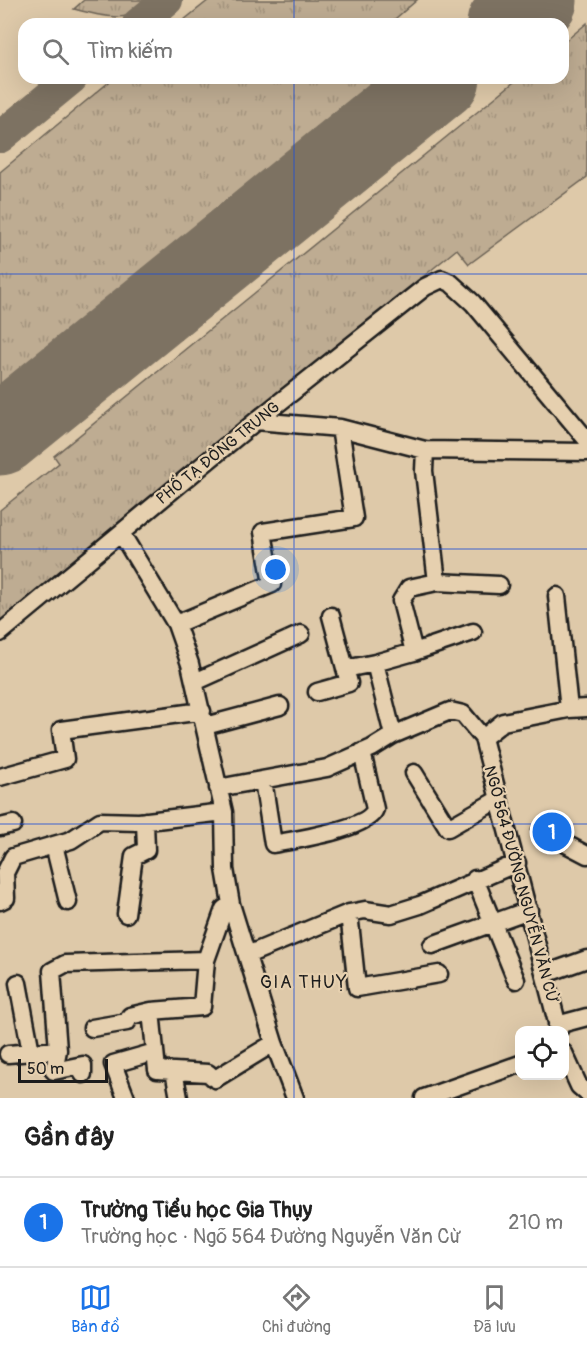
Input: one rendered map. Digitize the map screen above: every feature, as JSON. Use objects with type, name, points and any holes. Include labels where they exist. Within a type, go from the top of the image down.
[{"type":"street","name":"PHỐ TẠ ĐÔNG TRUNG","points":[[0,633],[256,421],[425,287],[441,279],[451,283],[473,303],[587,440]]},
{"type":"street","points":[[256,421],[340,428],[425,450],[587,452]]},
{"type":"street","points":[[176,624],[272,584],[263,532],[354,518],[340,428]]},
{"type":"street","points":[[425,450],[424,471],[437,582]]},
{"type":"street","points":[[121,533],[176,624],[195,682],[225,812],[225,869],[231,904],[274,1043],[295,1098]]},
{"type":"street","points":[[414,652],[401,601],[409,588],[437,582],[498,585]]},
{"type":"street","points":[[557,596],[569,709]]},
{"type":"street","points":[[317,692],[349,683],[331,616]]},
{"type":"street","points":[[345,669],[414,652],[473,632]]},
{"type":"street","points":[[195,682],[301,634]]},
{"type":"street","points":[[375,663],[393,735]]},
{"type":"street","points":[[0,777],[65,759],[61,730],[204,718],[280,706]]},
{"type":"street","points":[[218,788],[327,768],[393,735],[450,711],[463,714],[483,738],[503,722],[569,709],[587,708]]},
{"type":"street","name":"NGÕ 564 ĐƯỜNG NGUYỄN VĂN CỪ","points":[[483,738],[497,800],[517,862],[558,1026]]},
{"type":"street","points":[[263,780],[273,844],[332,832],[365,820],[374,814],[375,808],[362,752]]},
{"type":"street","points":[[414,773],[448,828],[497,800]]},
{"type":"street","points":[[0,901],[6,898],[5,873],[13,857],[71,840],[100,821],[145,821],[225,812]]},
{"type":"street","points":[[126,914],[134,856],[146,850],[145,821]]},
{"type":"street","points":[[541,831],[587,855]]},
{"type":"street","points":[[54,845],[68,902]]},
{"type":"street","points":[[247,955],[349,913],[365,910],[391,914],[420,905],[517,862]]},
{"type":"street","points":[[475,879],[516,980]]},
{"type":"street","points":[[92,1028],[127,1022],[130,1016],[151,1011],[202,1007],[206,960],[224,909],[231,904]]},
{"type":"street","points":[[432,945],[529,909]]},
{"type":"street","points":[[349,913],[357,988],[439,974]]},
{"type":"street","points":[[545,974],[587,959]]},
{"type":"street","points":[[82,1074],[83,1065],[54,1071],[58,1050],[52,971],[65,964],[206,960]]},
{"type":"street","points":[[18,983],[31,1052]]},
{"type":"street","points":[[151,1011],[157,1070],[208,1073],[215,1079],[274,1043]]},
{"type":"street","points":[[563,1026],[587,1017]]},
{"type":"street","points":[[8,1054],[58,1050]]},
{"type":"street","points":[[126,1098],[113,1064],[155,1052]]},
{"type":"street","points":[[569,1062],[584,1088]]},
{"type":"street","points":[[424,1098],[515,1065]]},
{"type":"street","points":[[174,1071],[179,1098]]},
{"type":"green space","points":[[84,0],[159,0],[139,13],[119,17],[74,9]]},
{"type":"green space","points":[[209,0],[417,0],[396,18],[186,18]]},
{"type":"green space","points":[[587,23],[587,177],[469,264],[457,249],[0,622],[0,510],[59,463],[54,456],[512,84],[569,84],[569,38]]},
{"type":"green space","points":[[107,84],[377,84],[0,389],[0,172]]},
{"type":"taxiway","points":[[145,18],[167,0]]},
{"type":"taxiway","points":[[0,137],[65,84]]},
{"type":"taxiway","points":[[0,420],[34,407]]},
{"type":"runway","points":[[514,18],[537,0]]},
{"type":"runway","points":[[0,435],[433,84]]},
{"type":"place","name":"Trường Tiểu học Gia Thụy","points":[[552,832]]},
{"type":"district","name":"GIA THUỴ","points":[[304,982]]}]
